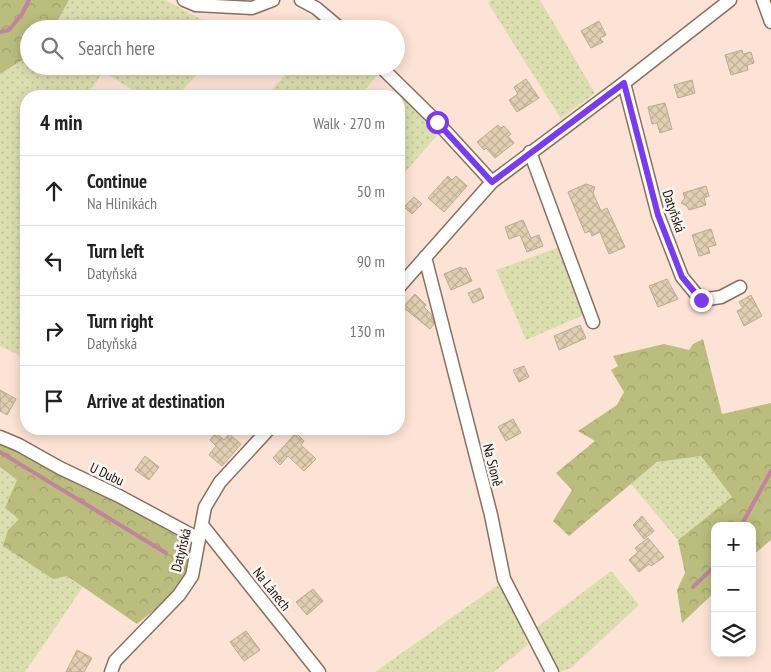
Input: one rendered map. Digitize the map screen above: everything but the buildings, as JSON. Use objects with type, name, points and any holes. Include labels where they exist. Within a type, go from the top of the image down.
[{"type":"street","points":[[184,0],[196,6],[252,8],[273,0]]},
{"type":"street","points":[[300,0],[316,8],[330,20]]},
{"type":"street","points":[[405,280],[492,182],[624,83],[730,0]]},
{"type":"street","points":[[764,0],[771,22]]},
{"type":"street","points":[[389,75],[404,90]]},
{"type":"street","name":"Datyňská","points":[[624,83],[658,215],[682,277],[701,300],[721,297],[740,287]]},
{"type":"street","points":[[405,91],[437,122],[492,182]]},
{"type":"street","points":[[530,152],[593,322]]},
{"type":"street","name":"Na Sioně","points":[[425,257],[490,515],[504,579],[552,672]]},
{"type":"street","name":"Datyňská","points":[[111,672],[115,661],[179,595],[192,576],[205,507],[220,482],[263,435]]},
{"type":"street","name":"U Dubu","points":[[0,437],[19,445],[199,539]]},
{"type":"street","name":"Na Lánech","points":[[202,525],[319,672]]},
{"type":"green space","points":[[0,0],[69,0],[58,20],[20,20],[20,62],[0,74]]},
{"type":"green space","points":[[69,0],[165,0],[202,20],[58,20]]},
{"type":"green space","points":[[491,0],[540,0],[595,93],[561,119],[488,3]]},
{"type":"green space","points":[[20,62],[20,75],[101,75],[91,90],[20,90],[20,356],[0,346],[0,74]]},
{"type":"green space","points":[[108,75],[197,75],[183,90],[133,90]]},
{"type":"green space","points":[[284,75],[377,75],[365,90],[271,90]]},
{"type":"green space","points":[[405,96],[440,132],[405,172]]},
{"type":"green space","points":[[560,247],[586,314],[526,340],[496,270]]},
{"type":"green space","points":[[703,339],[722,414],[771,403],[771,540],[756,553],[756,522],[711,522],[711,596],[682,623],[677,590],[685,573],[678,540],[732,497],[701,456],[657,462],[569,536],[553,521],[572,490],[556,473],[595,441],[578,431],[617,405],[624,392],[611,370],[618,366],[613,356],[664,344],[689,350],[693,344]]},
{"type":"green space","points":[[0,437],[199,539],[182,587],[137,624],[67,576],[53,579],[3,546],[8,530],[19,519],[5,508],[17,480],[0,467]]},
{"type":"green space","points":[[701,456],[732,497],[678,540],[631,484],[657,462]]},
{"type":"green space","points":[[0,467],[17,480],[20,519],[67,576],[83,587],[25,672],[0,672]]},
{"type":"green space","points":[[611,571],[639,605],[571,668],[560,672],[537,627]]},
{"type":"green space","points":[[502,582],[528,645],[494,672],[375,672]]},
{"type":"waterway","points":[[0,32],[9,30],[22,14],[29,0]]},
{"type":"waterway","points":[[0,452],[166,553]]},
{"type":"waterway","points":[[743,522],[771,471]]},
{"type":"waterway","points":[[693,587],[714,567]]},
{"type":"route","points":[[437,122],[492,182],[624,83],[658,215],[682,277],[701,300]]}]
